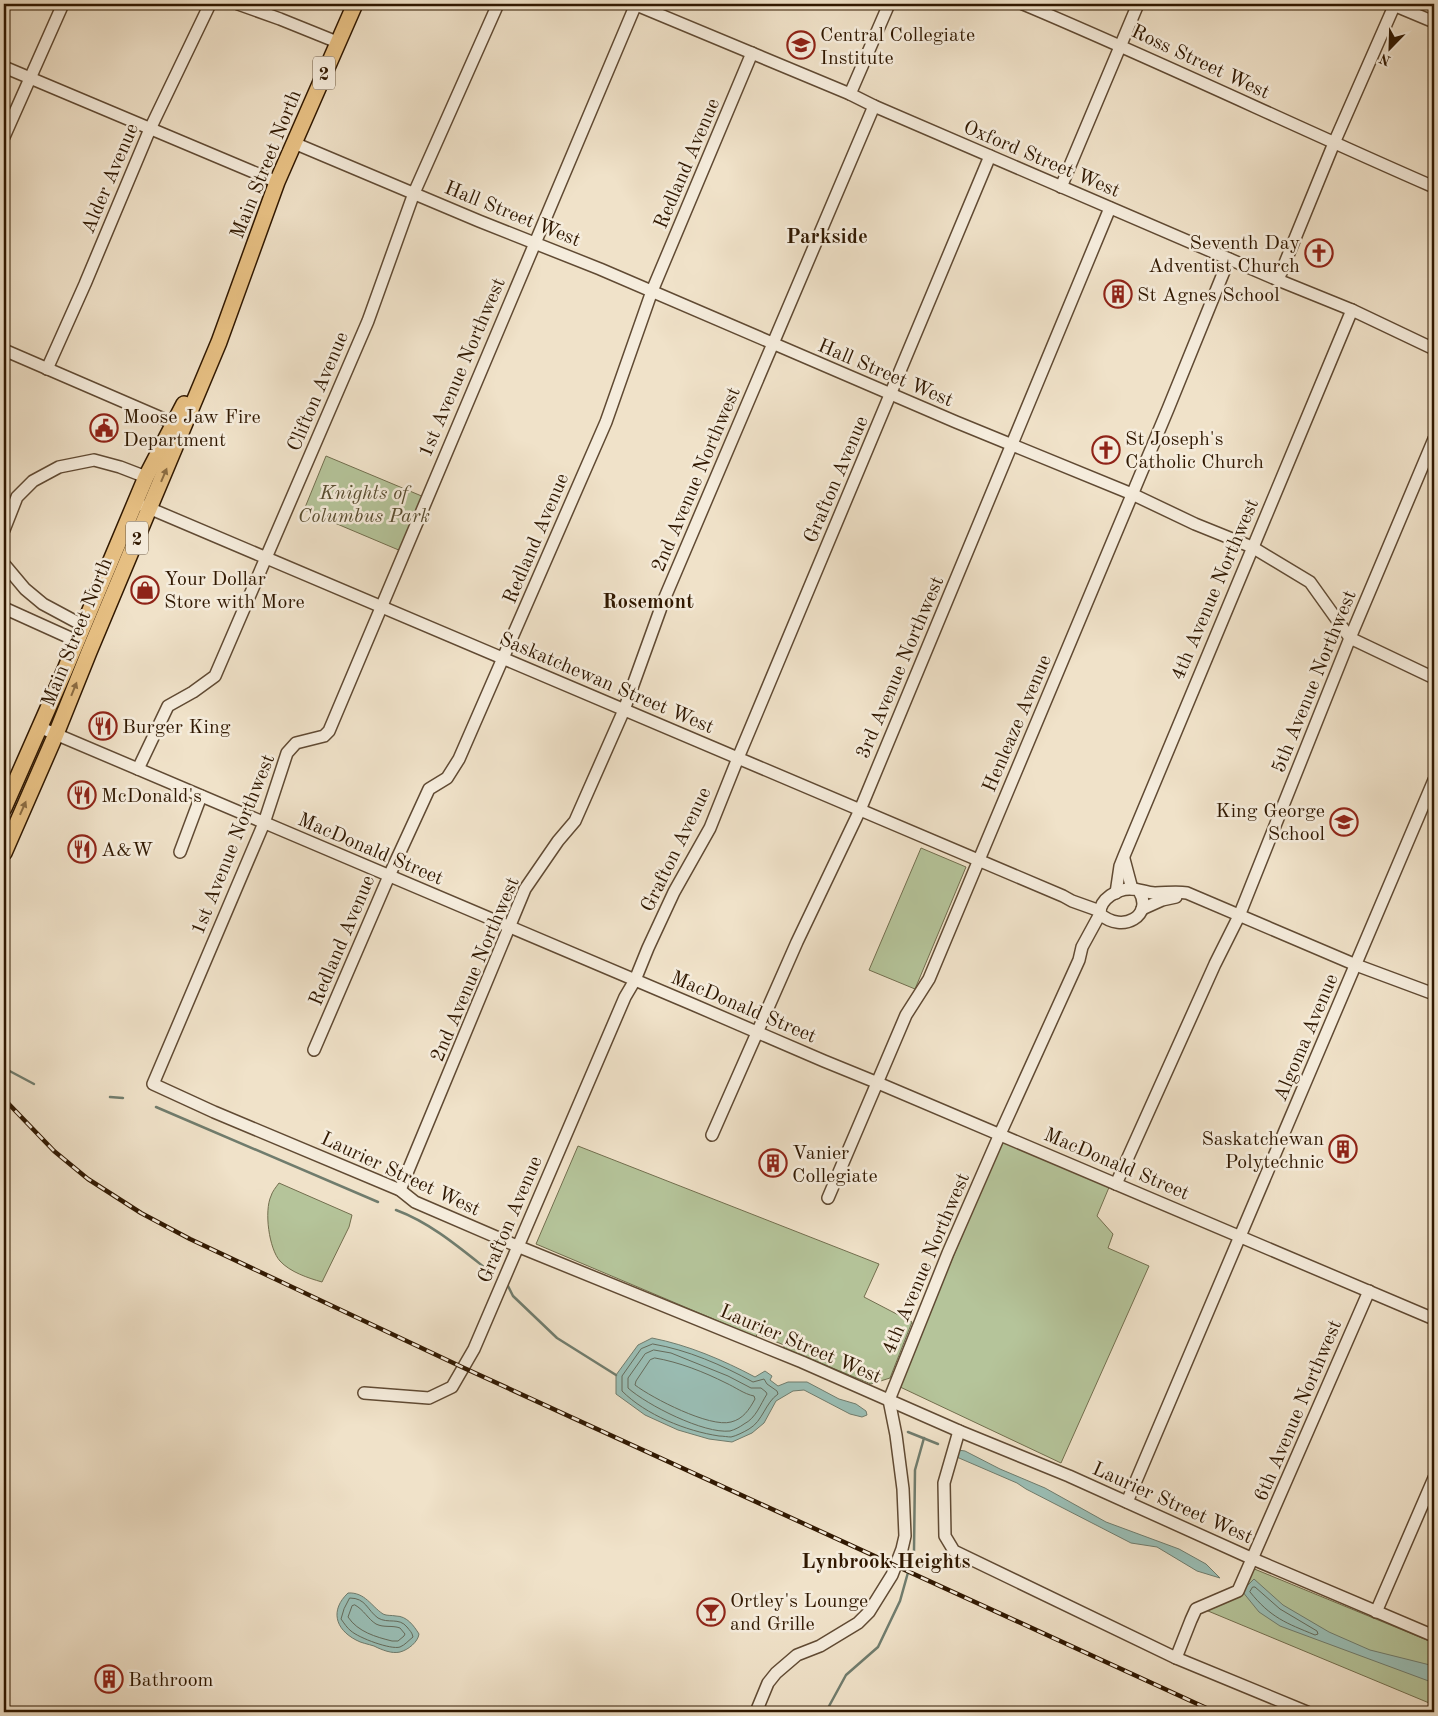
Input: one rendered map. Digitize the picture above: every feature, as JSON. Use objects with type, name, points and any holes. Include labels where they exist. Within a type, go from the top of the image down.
[{"type":"main road","name":"Main Street North","points":[[4,808],[77,641],[179,426],[196,381],[219,342],[276,182],[355,4]]},
{"type":"main road","name":"Main Street North","points":[[4,853],[56,734],[143,505],[146,477],[179,426]]},
{"type":"street","points":[[4,138],[63,4]]},
{"type":"street","name":"Alder Avenue","points":[[47,369],[150,129],[210,4]]},
{"type":"street","points":[[238,4],[337,42]]},
{"type":"street","name":"Clifton Avenue","points":[[138,769],[168,706],[193,692],[215,676],[368,321],[414,193],[498,4]]},
{"type":"street","name":"Oxford Street West","points":[[635,4],[850,94],[1061,187],[1352,310],[1434,349]]},
{"type":"street","name":"1st Avenue Northwest","points":[[153,1084],[264,823],[287,753],[296,743],[324,736],[328,731],[635,4]]},
{"type":"street","points":[[850,94],[889,4]]},
{"type":"street","name":"Ross Street West","points":[[1023,4],[1121,45],[1334,143],[1434,186]]},
{"type":"street","points":[[1061,187],[1138,4]]},
{"type":"street","points":[[1278,280],[1393,4],[1434,22]]},
{"type":"street","name":"Redland Avenue","points":[[314,1050],[389,876],[429,789],[447,778],[459,759],[606,422],[652,291],[752,53]]},
{"type":"street","points":[[4,67],[276,182]]},
{"type":"street","name":"2nd Avenue Northwest","points":[[400,1190],[525,889],[558,841],[576,821],[624,710],[663,602],[874,106]]},
{"type":"street","name":"Hall Street West","points":[[294,143],[652,291],[1012,445],[1132,494],[1252,547],[1310,582],[1350,638],[1434,678]]},
{"type":"street","name":"Grafton Avenue","points":[[364,1393],[429,1398],[452,1387],[474,1349],[624,997],[635,980],[674,892],[710,828],[990,156]]},
{"type":"street","name":"3rd Avenue Northwest","points":[[712,1135],[797,942],[860,810],[1110,208]]},
{"type":"street","name":"Henleaze Avenue","points":[[828,1198],[906,1015],[929,979],[1229,258]]},
{"type":"street","name":"4th Avenue Northwest","points":[[1116,893],[1120,866],[1124,856],[1352,310]]},
{"type":"street","points":[[4,350],[179,426]]},
{"type":"street","name":"5th Avenue Northwest","points":[[1116,1184],[1215,964],[1239,916],[1350,638],[1434,439]]},
{"type":"street","points":[[4,530],[17,497],[33,481],[59,468],[94,460],[146,477]]},
{"type":"street","name":"Saskatchewan Street West","points":[[143,505],[1063,896],[1085,900],[1102,908]]},
{"type":"street","points":[[4,564],[8,573],[43,604],[84,626]]},
{"type":"street","points":[[4,608],[77,641]]},
{"type":"street","name":"MacDonald Street","points":[[39,727],[758,1032],[824,1062],[1000,1134],[1434,1318]]},
{"type":"street","name":"Algoma Avenue","points":[[1127,1502],[1434,780]]},
{"type":"street","points":[[180,852],[201,796]]},
{"type":"street","points":[[1124,856],[1136,890],[1142,896],[1142,909],[1138,916],[1126,923],[1119,924],[1112,921],[1102,908],[1116,893],[1136,890],[1155,893],[1178,891],[1196,896],[1356,965],[1434,994]]},
{"type":"street","points":[[1142,909],[1174,897],[1195,901],[1202,900]]},
{"type":"street","name":"4th Avenue Northwest","points":[[889,1400],[948,1253],[1079,960],[1082,946],[1102,908]]},
{"type":"street","name":"4th Avenue Northwest","points":[[1079,960],[1089,948],[1098,930],[1112,921]]},
{"type":"street","name":"Laurier Street West","points":[[153,1084],[400,1190],[416,1202],[517,1246],[802,1362],[1434,1636]]},
{"type":"street","name":"6th Avenue Northwest","points":[[1176,1658],[1196,1609],[1238,1591],[1369,1291]]},
{"type":"street","points":[[756,1712],[768,1683],[776,1673],[797,1655],[820,1646],[858,1623],[869,1612],[892,1575],[905,1536],[903,1489],[889,1400]]},
{"type":"street","points":[[958,1431],[944,1483],[945,1536],[954,1551],[1176,1658],[1307,1712]]},
{"type":"street","points":[[1376,1612],[1434,1478]]},
{"type":"green space","name":"Knights of Columbus Park","points":[[326,456],[424,497],[401,551],[304,510]]},
{"type":"green space","points":[[921,848],[966,867],[915,989],[869,970]]},
{"type":"green space","points":[[1003,1140],[1110,1185],[1097,1216],[1113,1234],[1108,1248],[1149,1266],[1061,1463],[898,1386]]},
{"type":"green space","points":[[578,1146],[879,1264],[864,1297],[912,1322],[890,1378],[871,1384],[784,1348],[784,1345],[757,1334],[756,1337],[536,1244]]},
{"type":"green space","points":[[279,1183],[352,1215],[349,1227],[322,1282],[294,1271],[284,1265],[276,1255],[270,1239],[268,1211],[272,1194]]},
{"type":"green space","points":[[1252,1568],[1434,1643],[1434,1705],[1196,1606],[1235,1589]]},
{"type":"water","points":[[652,1338],[705,1354],[755,1377],[765,1371],[772,1376],[770,1380],[778,1386],[788,1382],[807,1382],[839,1399],[856,1404],[866,1411],[867,1415],[862,1417],[850,1414],[804,1390],[793,1391],[776,1401],[764,1423],[752,1433],[732,1442],[709,1439],[678,1430],[645,1415],[616,1394],[616,1375],[638,1345]]},
{"type":"water","points":[[958,1450],[965,1451],[1000,1469],[1045,1488],[1106,1522],[1179,1549],[1206,1564],[1220,1578],[1197,1571],[1157,1547],[1131,1543],[1017,1483],[955,1456]]},
{"type":"water","points":[[1254,1579],[1283,1605],[1329,1632],[1370,1650],[1434,1666],[1434,1683],[1280,1626],[1259,1612],[1242,1591]]},
{"type":"water","points":[[348,1593],[354,1593],[363,1597],[383,1614],[400,1616],[407,1620],[419,1634],[417,1640],[406,1649],[394,1652],[360,1642],[349,1636],[339,1625],[337,1619],[339,1606],[342,1599]]},
{"type":"waterway","points":[[4,1068],[34,1084]]},
{"type":"waterway","points":[[110,1097],[123,1098]]},
{"type":"waterway","points":[[156,1107],[378,1202]]},
{"type":"waterway","points":[[396,1210],[433,1229],[489,1271]]},
{"type":"waterway","points":[[508,1286],[513,1296],[557,1338],[616,1375]]},
{"type":"waterway","points":[[908,1432],[938,1444]]},
{"type":"waterway","points":[[828,1712],[828,1708],[846,1675],[878,1647],[900,1601],[914,1551],[915,1470],[924,1438]]},
{"type":"railway","points":[[4,1099],[54,1151],[88,1179],[141,1213],[190,1239],[464,1368],[1215,1712]]},
{"type":"place","name":"Central Collegiate Institute","points":[[801,45]]},
{"type":"place","name":"Seventh Day Adventist Church","points":[[1319,253]]},
{"type":"place","name":"St Agnes School","points":[[1118,294]]},
{"type":"place","name":"Moose Jaw Fire Department","points":[[104,428]]},
{"type":"place","name":"St Joseph's Catholic Church","points":[[1106,450]]},
{"type":"place","name":"Your Dollar Store with More","points":[[145,590]]},
{"type":"place","name":"Burger King","points":[[103,726]]},
{"type":"place","name":"McDonald's","points":[[82,795]]},
{"type":"place","name":"King George School","points":[[1344,822]]},
{"type":"place","name":"A&W","points":[[82,849]]},
{"type":"place","name":"Saskatchewan Polytechnic","points":[[1343,1149]]},
{"type":"place","name":"Vanier Collegiate","points":[[773,1163]]},
{"type":"place","name":"Ortley's Lounge and Grille","points":[[711,1612]]},
{"type":"place","name":"Bathroom","points":[[109,1679]]},
{"type":"district","name":"Parkside","points":[[827,236]]},
{"type":"district","name":"Rosemont","points":[[648,601]]},
{"type":"district","name":"Lynbrook Heights","points":[[886,1561]]}]
